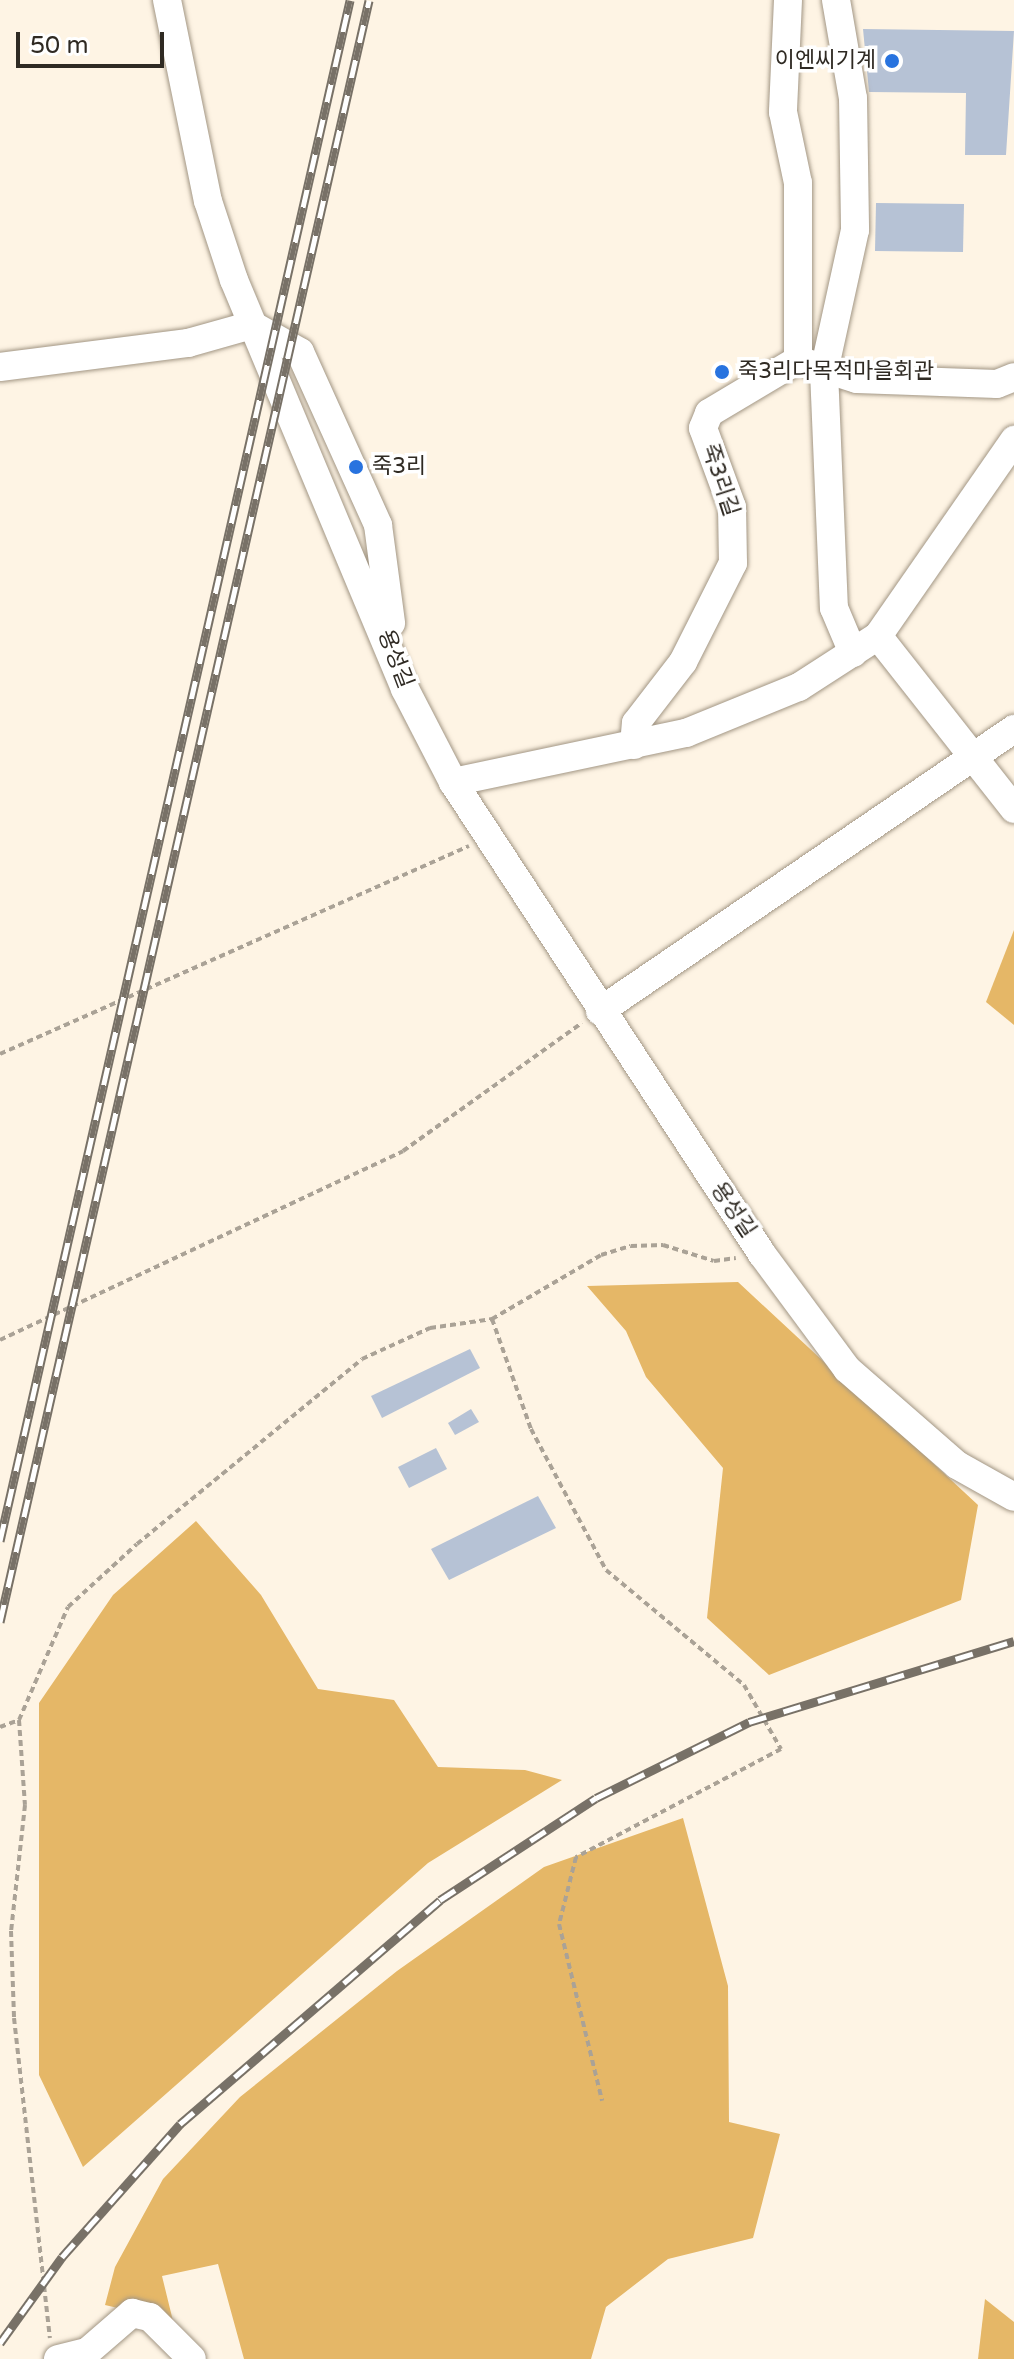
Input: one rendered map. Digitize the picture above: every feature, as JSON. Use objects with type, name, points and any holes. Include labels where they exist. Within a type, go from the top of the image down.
[{"type":"street","name":"용성길","points":[[167,0],[208,201],[252,325],[395,657],[453,782],[600,1011],[762,1254],[847,1369],[894,1415],[1014,1497]]},
{"type":"street","points":[[788,0],[783,112],[798,183],[811,365],[834,608],[853,653]]},
{"type":"street","points":[[811,365],[855,230],[853,98],[836,0]]},
{"type":"street","points":[[0,367],[188,343],[252,325]]},
{"type":"street","points":[[811,365],[905,383],[997,384],[1014,377]]},
{"type":"street","name":"죽3리길","points":[[634,745],[636,723],[683,662],[733,563],[732,507],[703,428],[709,413],[811,365]]},
{"type":"street","points":[[453,782],[634,745],[751,711],[853,653],[878,636],[1014,440]]},
{"type":"street","points":[[878,636],[1014,809]]},
{"type":"street","points":[[600,1011],[1014,729]]},
{"type":"street","points":[[54,2351],[87,2352],[132,2313],[150,2317],[192,2359]]},
{"type":"path","points":[[0,1054],[487,836]]},
{"type":"path","points":[[0,1340],[403,1151],[600,1011]]},
{"type":"path","name":"용성길","points":[[492,1319],[601,1255],[631,1246],[663,1245],[714,1261],[762,1254]]},
{"type":"path","points":[[54,2351],[14,2018],[11,1931],[25,1805],[19,1720],[68,1607],[137,1544],[362,1359],[430,1328],[492,1319],[531,1429],[606,1570],[744,1685],[781,1749],[576,1857],[559,1924],[602,2101]]},
{"type":"path","points":[[0,1727],[19,1720]]},
{"type":"shaded area","points":[[1014,930],[1014,1025],[986,1002]]},
{"type":"shaded area","points":[[738,1282],[978,1505],[961,1600],[769,1675],[707,1618],[723,1468],[646,1377],[626,1331],[587,1286]]},
{"type":"shaded area","points":[[196,1521],[261,1595],[318,1689],[394,1700],[438,1767],[525,1770],[562,1780],[428,1863],[83,2167],[39,2075],[39,1703],[113,1595]]},
{"type":"shaded area","points":[[683,1818],[728,1986],[729,2122],[780,2134],[753,2238],[668,2259],[606,2307],[591,2359],[244,2359],[218,2264],[162,2276],[173,2321],[105,2305],[115,2267],[163,2179],[240,2097],[397,1971],[544,1867]]},
{"type":"shaded area","points":[[985,2299],[1014,2322],[1014,2359],[978,2359]]},
{"type":"building","points":[[863,29],[1014,31],[1006,155],[965,155],[966,93],[869,92]]},
{"type":"building","points":[[876,203],[964,204],[963,252],[875,251]]},
{"type":"building","points":[[470,1349],[480,1368],[382,1418],[371,1396]]},
{"type":"building","points":[[471,1409],[479,1422],[455,1435],[448,1423]]},
{"type":"building","points":[[436,1448],[447,1469],[409,1488],[398,1467]]},
{"type":"building","points":[[538,1496],[556,1528],[449,1580],[431,1549]]},
{"type":"railway","points":[[0,1541],[350,0]]},
{"type":"railway","points":[[0,1622],[369,0]]},
{"type":"railway","points":[[0,2343],[62,2257],[180,2124],[440,1900],[596,1798],[749,1722],[1014,1641]]},
{"type":"place","name":"이엔씨기계","points":[[892,61]]},
{"type":"place","name":"죽3리다목적마을회관","points":[[722,372]]},
{"type":"place","name":"죽3리","points":[[356,467]]}]
